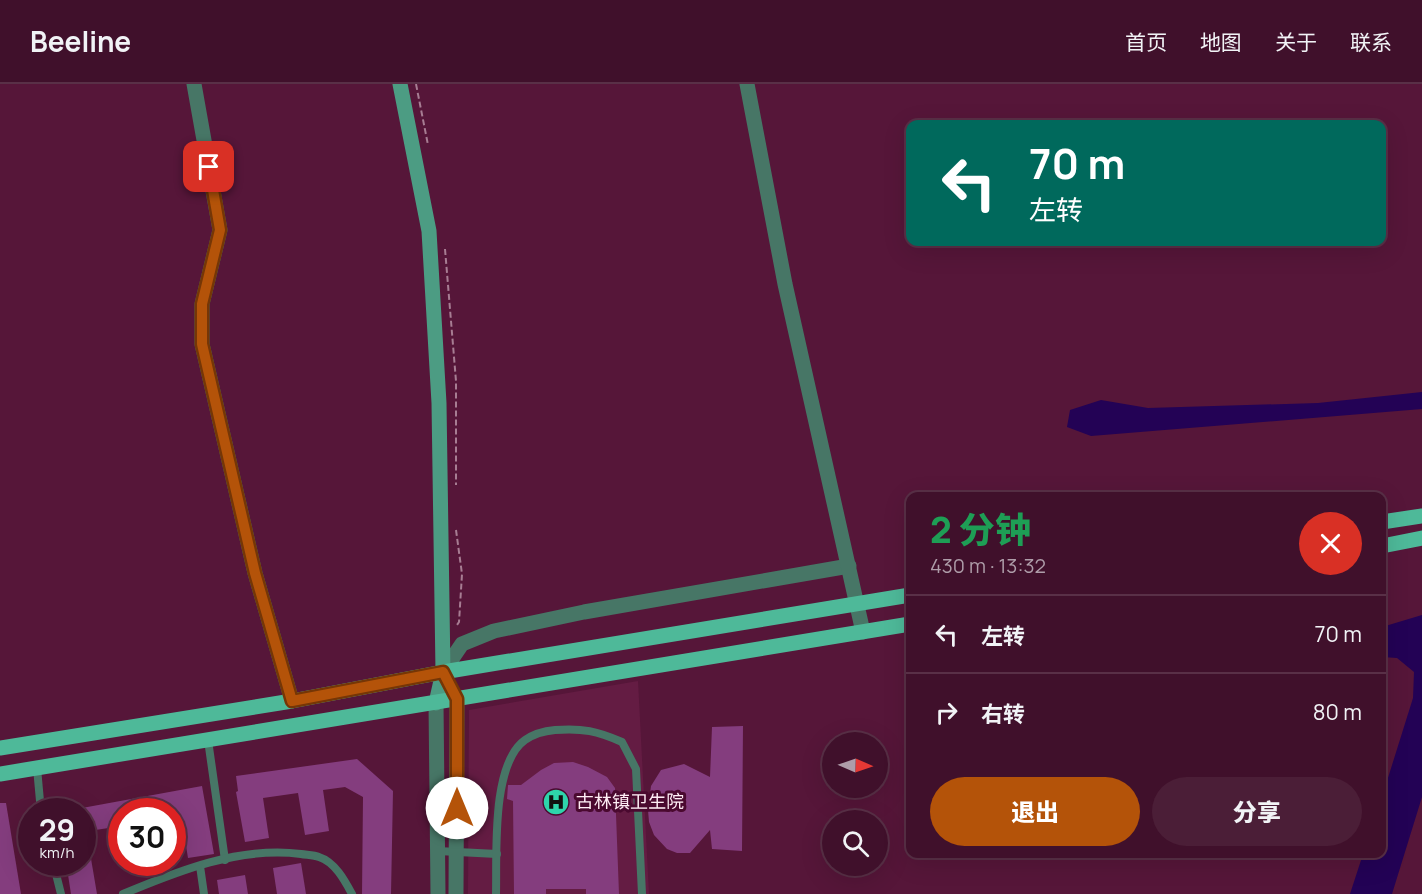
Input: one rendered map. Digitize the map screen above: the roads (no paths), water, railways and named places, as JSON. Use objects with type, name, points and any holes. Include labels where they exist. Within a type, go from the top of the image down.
[{"type":"main road","points":[[400,84],[429,231],[440,403],[443,672],[436,703]]},
{"type":"main road","points":[[1386,521],[1422,516]]},
{"type":"main road","points":[[1386,545],[1422,538]]},
{"type":"main road","points":[[0,748],[292,701],[443,672],[906,596]]},
{"type":"main road","points":[[0,774],[906,625]]},
{"type":"main road","points":[[443,672],[457,699]]},
{"type":"street","points":[[194,84],[220,230],[202,304],[202,344],[255,573],[292,701]]},
{"type":"street","points":[[747,84],[785,284],[863,632]]},
{"type":"street","points":[[443,672],[462,644],[494,631],[584,612],[849,566]]},
{"type":"street","points":[[456,894],[457,699]]},
{"type":"street","points":[[436,703],[438,894]]},
{"type":"lane","points":[[496,894],[499,793],[507,766],[523,741],[540,731],[570,729],[595,731],[622,742],[636,769],[642,894]]},
{"type":"lane","points":[[207,740],[225,860]]},
{"type":"lane","points":[[37,768],[40,798]]},
{"type":"lane","points":[[438,850],[497,854]]},
{"type":"lane","points":[[123,894],[138,891],[170,875],[200,866],[263,853],[285,852],[321,857],[341,874],[352,894]]},
{"type":"lane","points":[[200,866],[204,894]]},
{"type":"lane","points":[[56,876],[61,894]]},
{"type":"place","name":"古林镇卫生院","points":[[556,802]]}]
